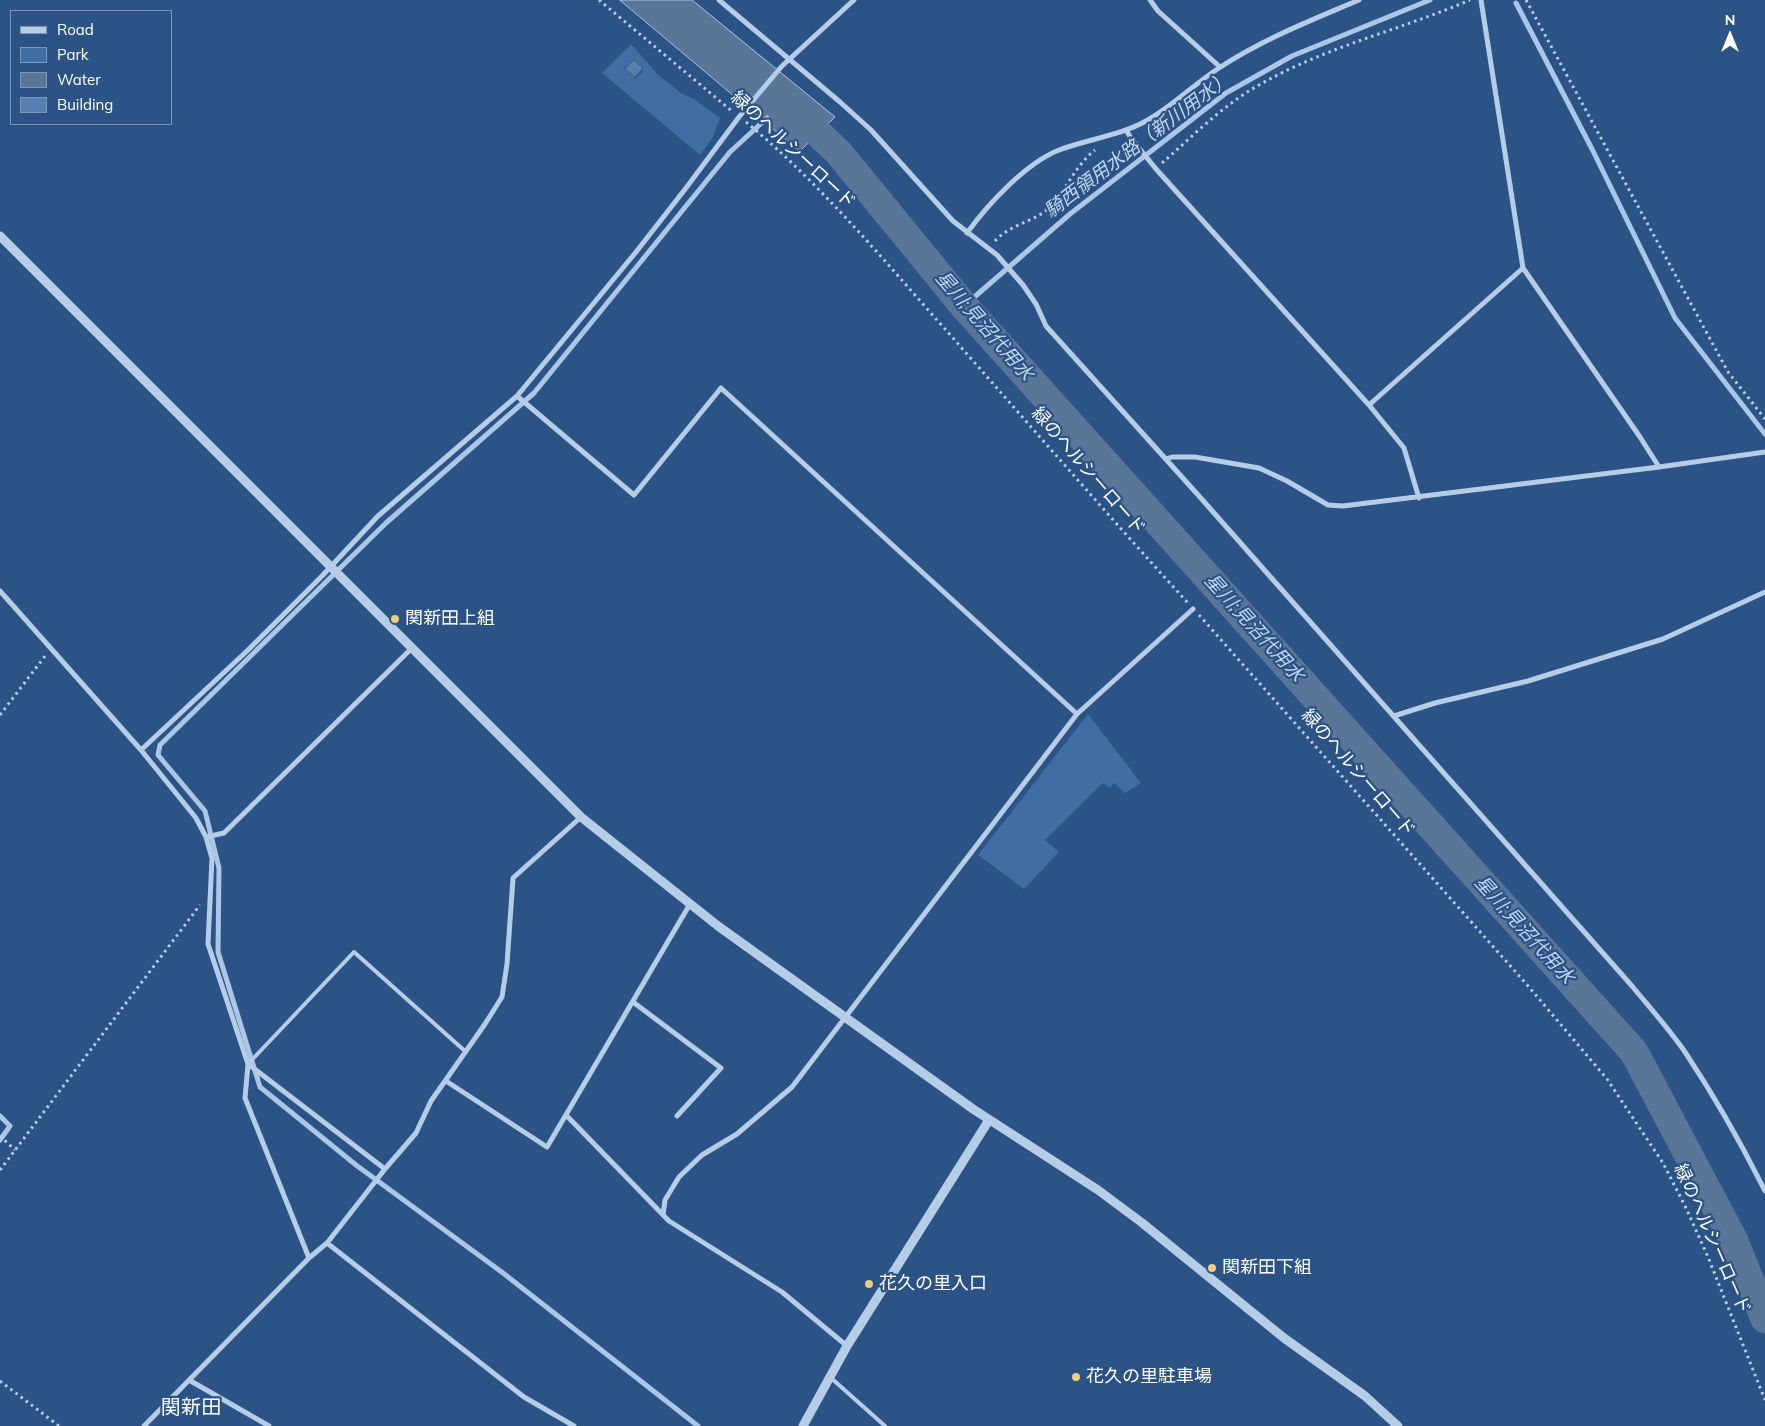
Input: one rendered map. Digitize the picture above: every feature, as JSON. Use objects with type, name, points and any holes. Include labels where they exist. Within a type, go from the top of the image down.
[{"type":"street","points":[[720,0],[840,102],[870,130],[954,221],[997,256],[1023,285],[1036,304],[1046,326],[1632,986],[1684,1050],[1712,1093],[1735,1132],[1765,1191]]},
{"type":"street","points":[[141,750],[248,650],[378,516],[517,396],[589,311],[739,117],[782,66],[854,0]]},
{"type":"street","points":[[1150,0],[1158,11],[1220,67]]},
{"type":"street","points":[[967,233],[975,221],[1033,164],[1059,150],[1126,130],[1147,120],[1220,67],[1298,26],[1360,0]]},
{"type":"street","points":[[1480,0],[1523,268],[1640,436],[1659,467]]},
{"type":"street","points":[[1126,130],[1152,164],[1369,405],[1404,448],[1420,498]]},
{"type":"street","points":[[0,236],[581,817],[718,926],[989,1120],[1098,1190],[1141,1222],[1284,1338],[1365,1396],[1398,1426]]},
{"type":"street","points":[[1369,405],[1523,268]]},
{"type":"street","points":[[517,396],[634,495],[721,388],[1077,714]]},
{"type":"street","points":[[1166,459],[1172,456],[1195,457],[1259,468],[1288,481],[1328,505],[1343,506],[1420,498],[1765,452]]},
{"type":"street","points":[[0,591],[141,750],[196,818],[206,837],[212,858],[208,944],[248,1064],[245,1098],[309,1258]]},
{"type":"street","points":[[1394,716],[1435,703],[1528,681],[1663,639],[1765,592]]},
{"type":"street","points":[[663,1215],[665,1200],[679,1177],[702,1155],[737,1134],[792,1086],[1077,714],[1193,609]]},
{"type":"street","points":[[206,837],[224,833],[413,647]]},
{"type":"street","points":[[144,1426],[309,1258],[327,1243],[416,1133],[431,1101],[502,997],[507,964],[513,878],[581,817]]},
{"type":"street","points":[[446,1081],[547,1147],[690,904]]},
{"type":"street","points":[[633,1002],[721,1068],[677,1116]]},
{"type":"street","points":[[248,1064],[385,1169]]},
{"type":"street","points":[[566,1115],[669,1221],[782,1292],[847,1346]]},
{"type":"street","points":[[803,1426],[847,1346],[989,1120]]},
{"type":"street","points":[[327,1243],[524,1397],[574,1426]]},
{"type":"street","points":[[189,1380],[269,1426]]},
{"type":"lane","points":[[248,1064],[354,952],[466,1052]]},
{"type":"lane","points":[[830,1377],[885,1426]]},
{"type":"path","name":"緑のヘルシーロード","points":[[600,0],[770,142],[836,205],[1136,547],[1529,987],[1607,1079],[1663,1163],[1686,1208],[1708,1257],[1765,1400]]},
{"type":"path","points":[[1161,164],[1228,105],[1259,85],[1308,61],[1470,0]]},
{"type":"path","points":[[1526,0],[1728,372],[1765,419]]},
{"type":"path","points":[[995,240],[1008,229],[1038,217],[1051,206],[1077,167],[1096,149],[1104,148]]},
{"type":"path","points":[[0,715],[51,648]]},
{"type":"path","points":[[0,1170],[211,891]]},
{"type":"path","points":[[0,1136],[15,1150]]},
{"type":"path","points":[[0,1381],[59,1426]]},
{"type":"green space","points":[[631,44],[657,74],[681,93],[694,99],[720,118],[713,137],[700,155],[602,73]]},
{"type":"green space","points":[[1088,714],[1141,783],[1125,793],[1114,783],[1110,788],[1103,783],[1045,840],[1059,852],[1024,889],[978,855]]},
{"type":"water","points":[[620,0],[692,0],[835,117],[800,151]]},
{"type":"building","points":[[634,60],[643,68],[635,77],[625,69]]},
{"type":"waterway","name":"騎西領用水路（新川用水）","points":[[964,306],[1070,214],[1226,93],[1292,56],[1430,0]]},
{"type":"waterway","points":[[1516,3],[1592,149],[1675,318],[1765,434]]},
{"type":"waterway","name":"星川;見沼代用水","points":[[789,106],[838,152],[964,306],[1634,1052],[1734,1241],[1765,1319]]},
{"type":"waterway","points":[[698,1426],[503,1273],[356,1165],[260,1087],[218,952],[219,868],[205,811],[158,755],[160,745],[386,523],[534,393],[730,152],[767,118]]},
{"type":"waterway","points":[[0,1116],[10,1126],[0,1140]]},
{"type":"place","name":"関新田上組","points":[[395,619]]},
{"type":"place","name":"関新田下組","points":[[1212,1268]]},
{"type":"place","name":"花久の里入口","points":[[869,1284]]},
{"type":"place","name":"花久の里駐車場","points":[[1076,1377]]},
{"type":"district","name":"関新田","points":[[191,1408]]}]
